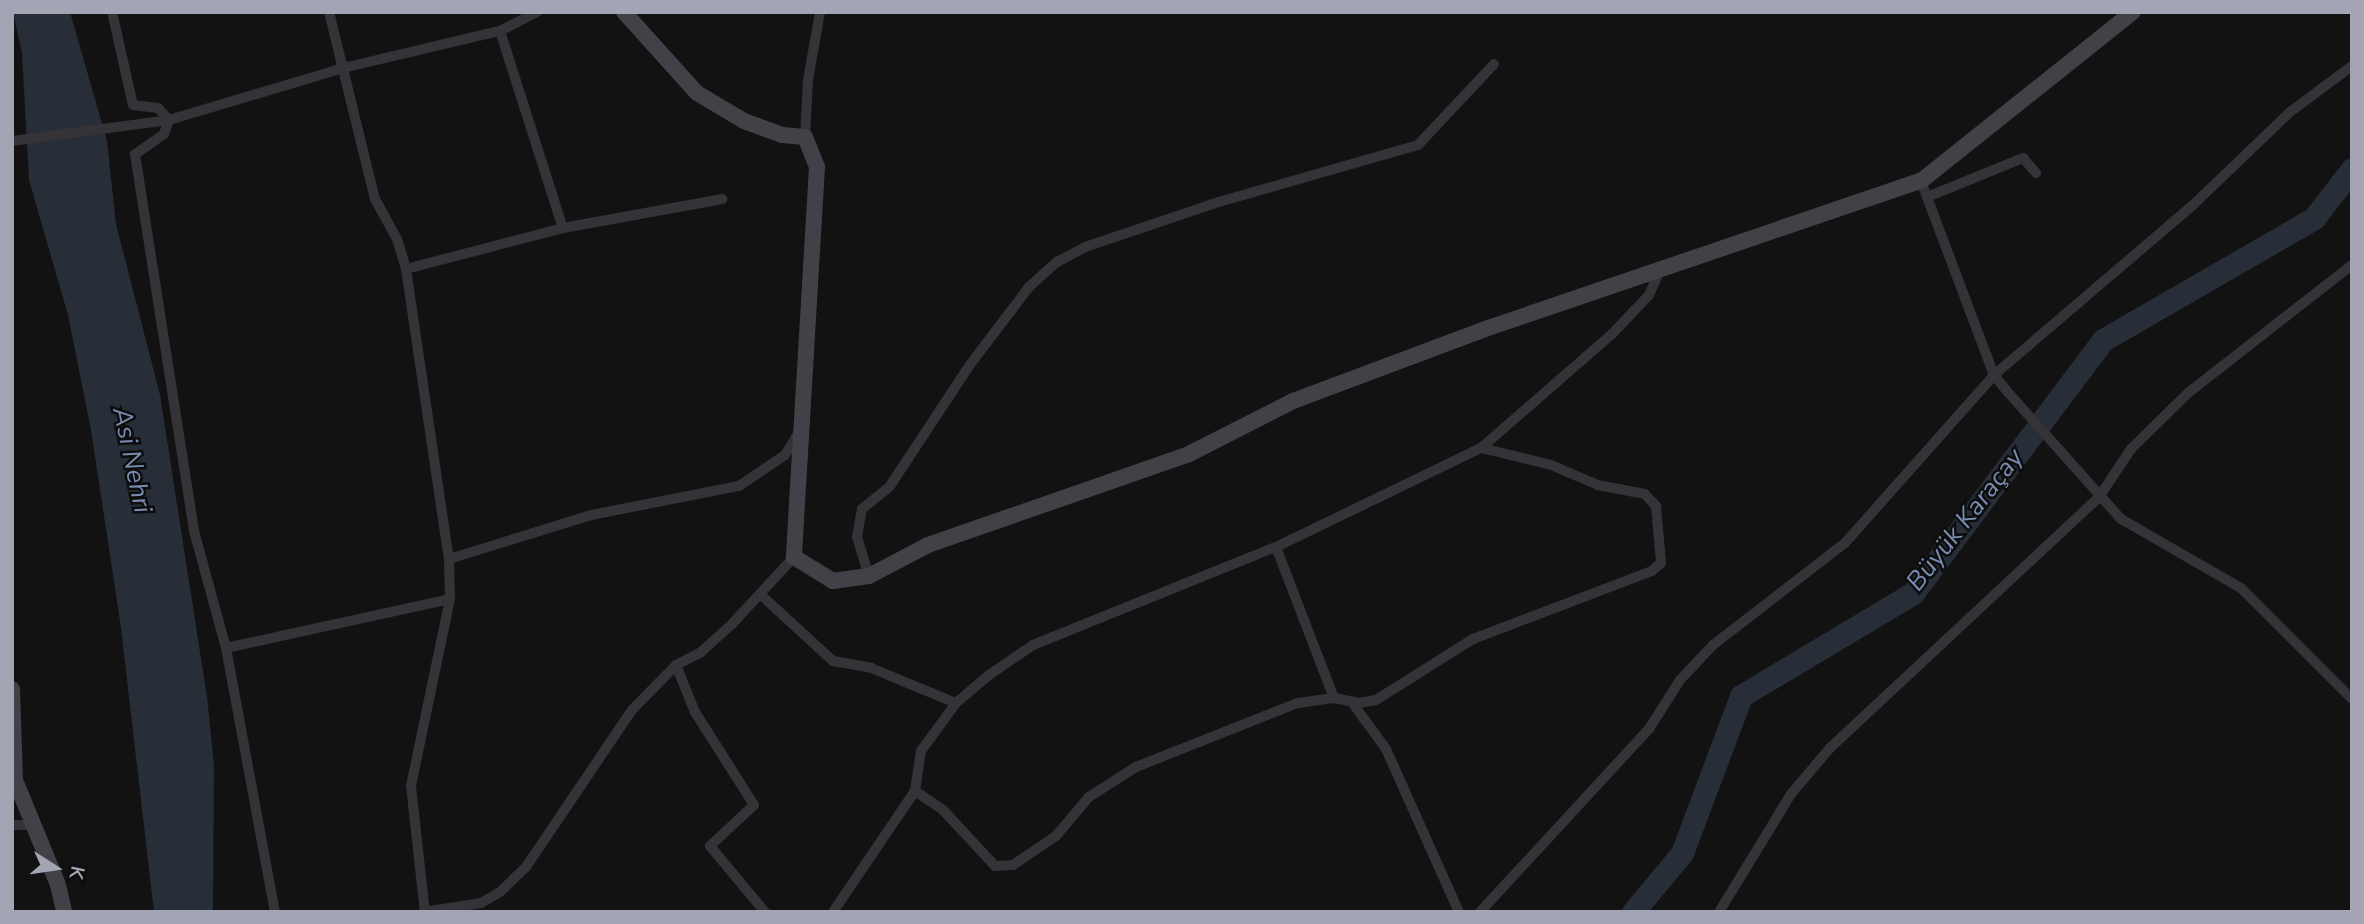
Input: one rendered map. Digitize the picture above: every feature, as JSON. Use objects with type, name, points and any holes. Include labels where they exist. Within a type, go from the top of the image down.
[{"type":"street","points":[[113,12],[133,106],[158,108],[169,120]]},
{"type":"street","points":[[329,12],[374,199],[397,239],[406,269],[449,559],[450,599],[411,786],[424,912],[481,904],[526,867],[632,710],[676,665],[701,652],[761,595],[794,557],[817,167],[805,137],[808,80],[820,12]]},
{"type":"street","points":[[12,141],[169,120],[343,68],[500,31],[537,12]]},
{"type":"street","points":[[624,12],[696,93],[744,121],[782,135],[805,137]]},
{"type":"street","points":[[794,557],[833,581],[869,576],[928,545],[1189,454],[1293,401],[1662,266],[1921,181],[2133,12]]},
{"type":"street","points":[[500,31],[563,228]]},
{"type":"street","points":[[869,576],[857,537],[862,509],[890,486],[969,366],[1029,287],[1057,262],[1085,247],[1219,202],[1418,145],[1494,64]]},
{"type":"street","points":[[1480,912],[1649,729],[1680,680],[1713,645],[1844,544],[1994,375],[2193,205],[2290,112],[2352,66]]},
{"type":"street","points":[[169,120],[163,134],[135,154],[194,531],[226,648],[275,912]]},
{"type":"street","points":[[1927,197],[2023,158],[2036,173]]},
{"type":"street","points":[[1921,181],[1994,375],[2006,390],[2088,486],[2121,519],[2241,588],[2352,699]]},
{"type":"street","points":[[406,269],[563,228],[722,199]]},
{"type":"street","points":[[1719,912],[1791,794],[1830,748],[2099,497],[2131,449],[2188,393],[2352,265]]},
{"type":"street","points":[[833,912],[915,791],[921,751],[956,703],[1033,645],[1276,547],[1481,448],[1612,334],[1649,295],[1662,266]]},
{"type":"street","points":[[449,559],[591,515],[739,486],[785,455],[801,430]]},
{"type":"street","points":[[915,791],[943,810],[995,866],[1013,865],[1056,836],[1089,797],[1136,767],[1298,703],[1334,698],[1351,701],[1376,700],[1473,639],[1652,571],[1661,563],[1656,506],[1645,494],[1598,485],[1551,465],[1481,448]]},
{"type":"street","points":[[1276,547],[1334,698]]},
{"type":"street","points":[[761,595],[833,661],[871,668],[956,703]]},
{"type":"street","points":[[226,648],[450,599]]},
{"type":"street","points":[[676,665],[695,712],[754,805],[710,846],[765,912]]},
{"type":"street","points":[[12,689],[15,780],[30,825],[55,876],[64,912]]},
{"type":"street","points":[[1351,701],[1386,749],[1459,912]]},
{"type":"street","points":[[12,825],[30,825]]},
{"type":"water","name":"Asi Nehri","points":[[13,12],[70,12],[107,141],[116,224],[160,395],[207,697],[214,765],[213,912],[154,912],[121,628],[91,430],[68,315],[29,180],[22,53]]},
{"type":"waterway","name":"Büyük Karaçay","points":[[1633,912],[1682,853],[1741,696],[1913,593],[2103,340],[2314,218],[2352,169]]}]
